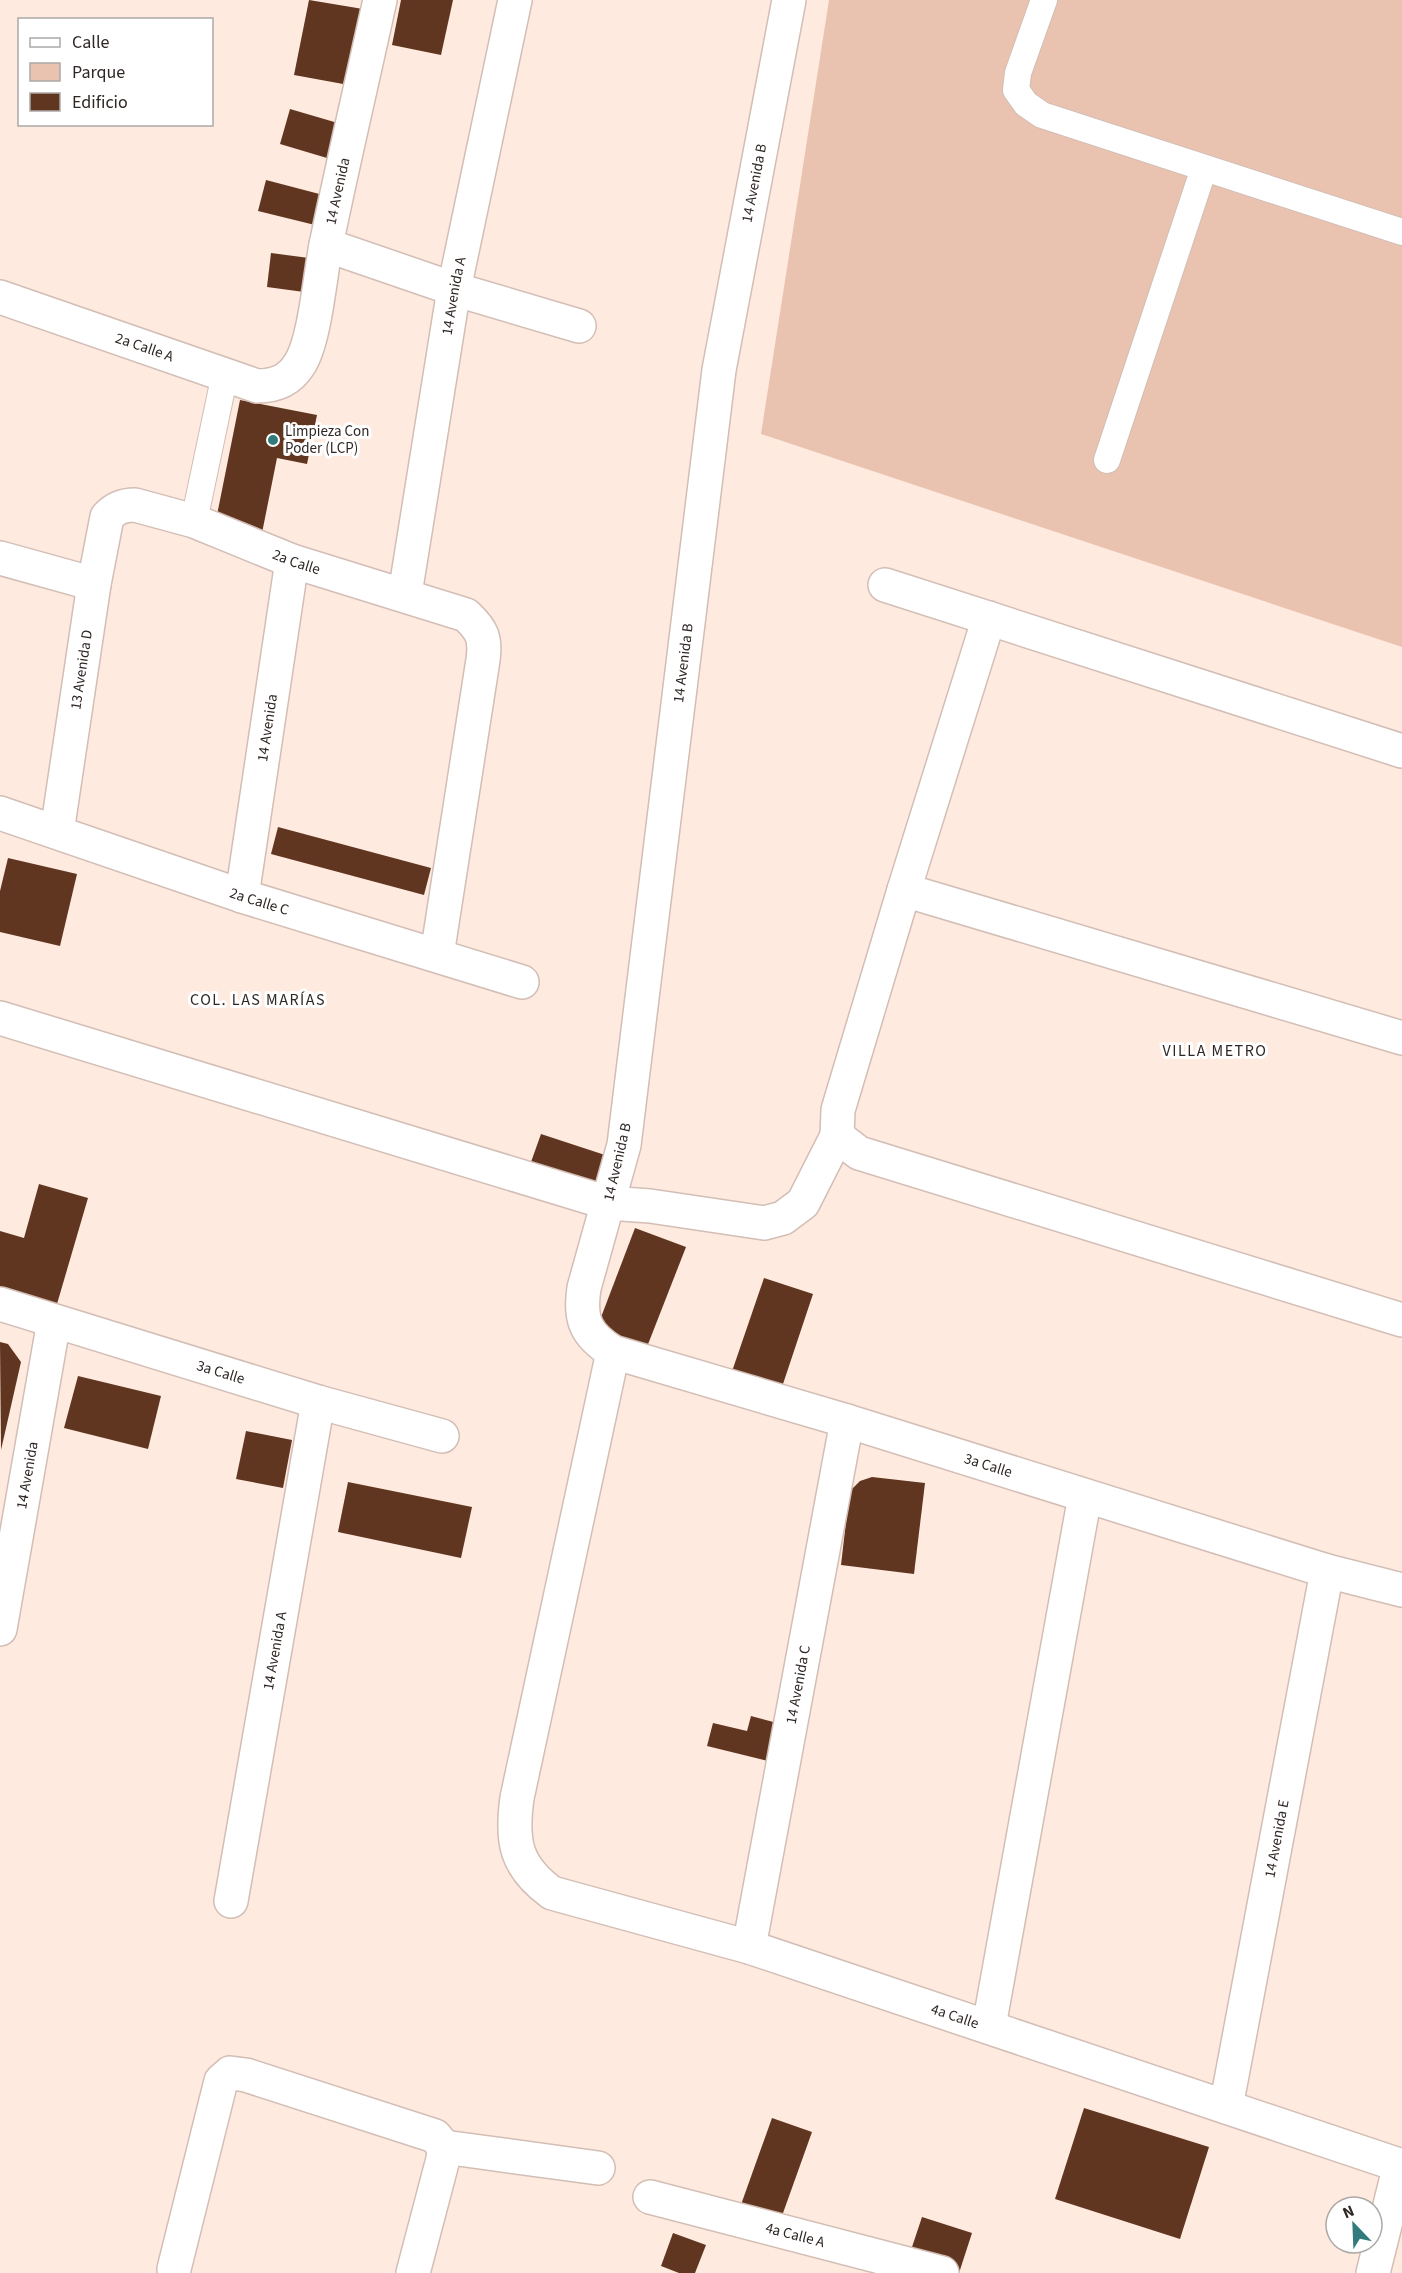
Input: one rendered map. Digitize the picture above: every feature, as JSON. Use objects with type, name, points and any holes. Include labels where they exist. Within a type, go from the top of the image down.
[{"type":"street","name":"14 Avenida","points":[[288,378],[299,365],[307,349],[326,244],[380,0]]},
{"type":"street","name":"14 Avenida A","points":[[405,594],[454,289],[515,0]]},
{"type":"street","name":"14 Avenida B","points":[[585,1325],[581,1305],[584,1288],[624,1145],[719,370],[789,0]]},
{"type":"street","points":[[326,244],[454,289],[579,326]]},
{"type":"street","name":"2a Calle A","points":[[0,297],[257,386],[273,386],[288,378]]},
{"type":"street","name":"2a Calle","points":[[113,510],[125,505],[135,505],[194,521],[292,561],[405,594],[466,615],[479,627],[485,644],[483,660],[436,955]]},
{"type":"street","name":"13 Avenida D","points":[[57,832],[94,584],[107,517],[113,510]]},
{"type":"street","points":[[0,558],[94,584]]},
{"type":"street","name":"14 Avenida","points":[[242,896],[292,561]]},
{"type":"street","points":[[885,585],[1402,751]]},
{"type":"street","points":[[0,1018],[608,1203],[650,1206],[764,1223],[783,1218],[803,1203],[837,1136],[838,1110],[903,890],[989,618]]},
{"type":"street","name":"2a Calle C","points":[[0,813],[242,896],[522,982]]},
{"type":"street","points":[[903,890],[1402,1038]]},
{"type":"street","points":[[837,1136],[859,1153],[1402,1320]]},
{"type":"street","name":"3a Calle","points":[[0,1304],[318,1402],[442,1436]]},
{"type":"street","name":"14 Avenida","points":[[0,1629],[54,1321]]},
{"type":"street","name":"3a Calle","points":[[585,1325],[597,1342],[613,1352],[847,1421],[1327,1571],[1402,1590]]},
{"type":"street","name":"4a Calle","points":[[613,1352],[516,1798],[513,1829],[520,1858],[534,1880],[552,1893],[748,1947],[1401,2165]]},
{"type":"street","name":"14 Avenida A","points":[[231,1901],[318,1402]]},
{"type":"street","name":"14 Avenida C","points":[[748,1947],[847,1421]]},
{"type":"street","points":[[989,2026],[1085,1496]]},
{"type":"street","name":"14 Avenida E","points":[[1226,2107],[1327,1571]]},
{"type":"street","points":[[177,2272],[221,2081],[230,2073],[246,2075],[435,2136],[444,2147],[598,2168]]},
{"type":"street","points":[[413,2273],[443,2159],[444,2147]]},
{"type":"street","points":[[1373,2273],[1401,2165]]},
{"type":"street","name":"4a Calle A","points":[[650,2197],[942,2273]]},
{"type":"lane","points":[[1044,0],[1018,73],[1016,90],[1026,104],[1042,115],[1402,232]]},
{"type":"lane","points":[[1107,460],[1204,168]]},
{"type":"lane","points":[[194,521],[225,374]]},
{"type":"green space","points":[[829,0],[1402,0],[1402,647],[761,434]]},
{"type":"building","points":[[309,0],[369,10],[354,86],[294,75]]},
{"type":"building","points":[[401,0],[453,0],[441,55],[392,45]]},
{"type":"building","points":[[290,109],[348,126],[337,161],[280,144]]},
{"type":"building","points":[[266,180],[327,196],[319,226],[258,211]]},
{"type":"building","points":[[271,253],[309,258],[304,292],[267,287]]},
{"type":"building","points":[[240,400],[317,415],[307,464],[277,458],[262,533],[215,525]]},
{"type":"building","points":[[278,827],[431,868],[424,895],[271,854]]},
{"type":"building","points":[[8,858],[77,874],[60,946],[0,932],[0,891]]},
{"type":"building","points":[[541,1134],[608,1156],[599,1185],[531,1162]]},
{"type":"building","points":[[39,1184],[88,1198],[57,1304],[0,1288],[0,1231],[24,1238]]},
{"type":"building","points":[[635,1228],[686,1247],[645,1352],[595,1333]]},
{"type":"building","points":[[764,1278],[813,1294],[778,1399],[728,1383]]},
{"type":"building","points":[[0,1342],[8,1344],[21,1362],[1,1450]]},
{"type":"building","points":[[78,1376],[161,1396],[148,1449],[64,1428]]},
{"type":"building","points":[[246,1431],[292,1440],[283,1488],[236,1479]]},
{"type":"building","points":[[872,1477],[925,1483],[914,1574],[841,1565],[849,1496],[860,1481]]},
{"type":"building","points":[[348,1482],[472,1507],[461,1558],[338,1532]]},
{"type":"building","points":[[751,1716],[785,1725],[776,1763],[707,1746],[713,1723],[747,1731]]},
{"type":"building","points":[[1084,2108],[1209,2147],[1180,2239],[1055,2199]]},
{"type":"building","points":[[772,2118],[812,2132],[778,2227],[738,2213]]},
{"type":"building","points":[[922,2217],[972,2233],[959,2273],[931,2273],[906,2265]]},
{"type":"building","points":[[673,2233],[706,2245],[695,2273],[679,2273],[661,2266]]},
{"type":"place","name":"Limpieza Con Poder (LCP)","points":[[273,440]]},
{"type":"district","name":"COL. LAS MARÍAS","points":[[258,999]]},
{"type":"district","name":"VILLA METRO","points":[[1215,1050]]}]
